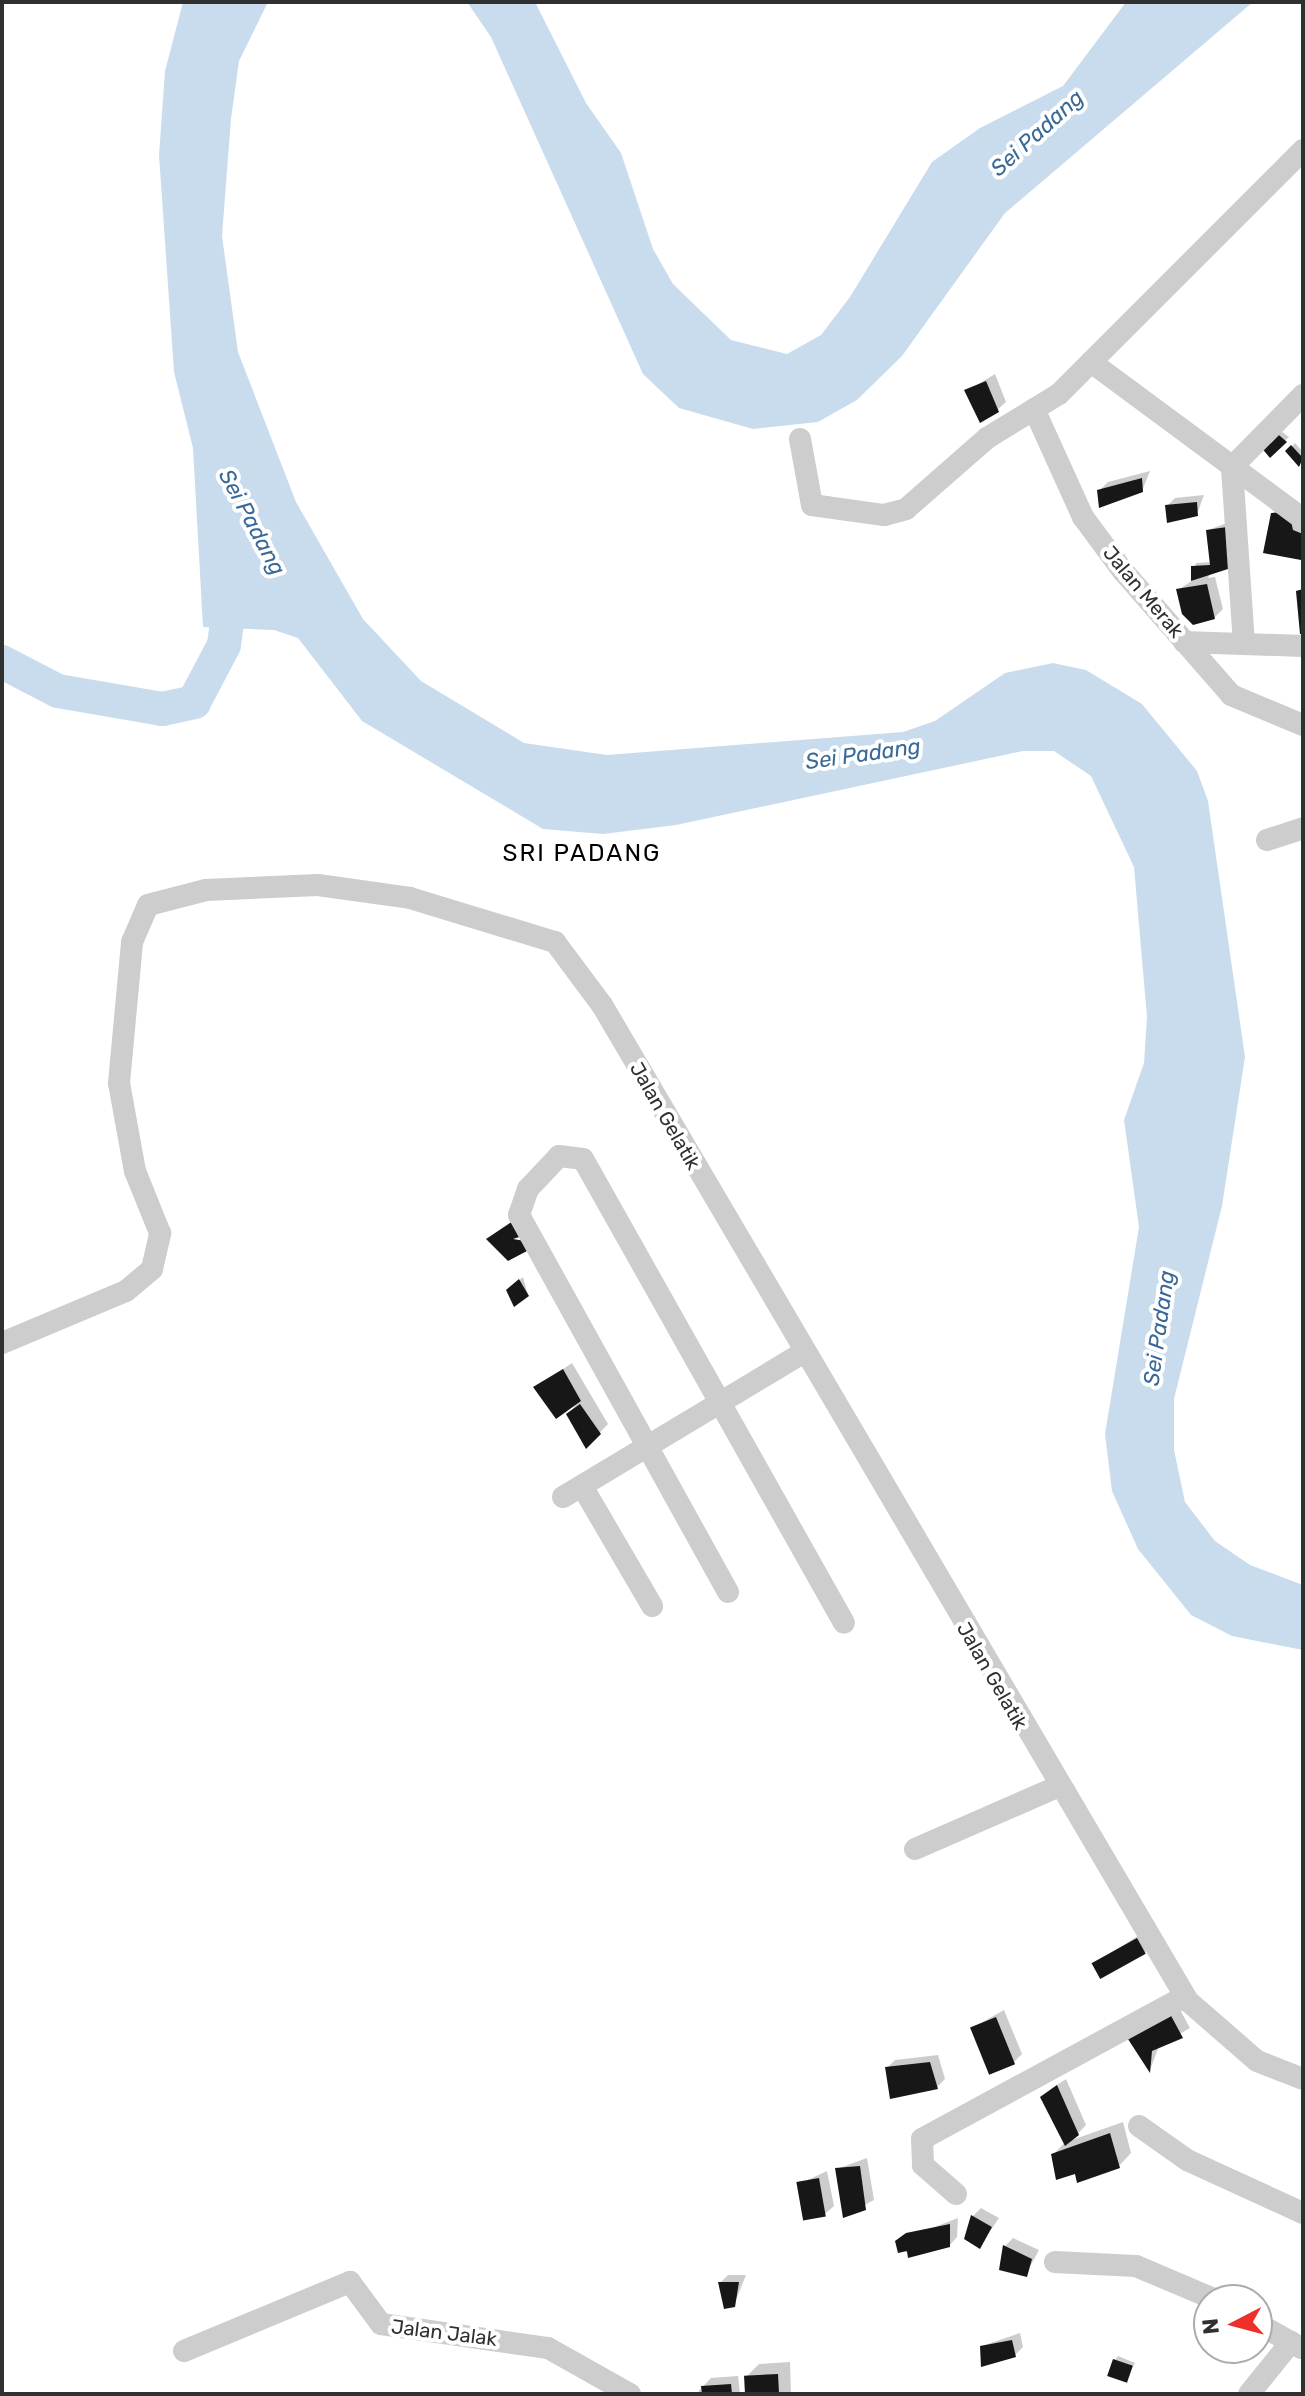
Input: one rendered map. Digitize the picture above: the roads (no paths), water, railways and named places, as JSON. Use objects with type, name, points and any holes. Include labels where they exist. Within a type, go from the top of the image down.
[{"type":"street","points":[[800,439],[812,505],[895,513],[1034,409],[1091,362],[1303,150]]},
{"type":"street","points":[[1091,362],[1232,467],[1300,511]]},
{"type":"street","points":[[1244,644],[1232,467],[1303,395]]},
{"type":"street","name":"Jalan Merak","points":[[1034,409],[1083,517],[1184,642],[1231,695],[1303,725]]},
{"type":"street","points":[[1184,642],[1303,646]]},
{"type":"street","points":[[1267,840],[1303,828]]},
{"type":"street","name":"Jalan Gelatik","points":[[2,1343],[126,1291],[152,1269],[160,1233],[135,1171],[119,1083],[132,942],[148,905],[206,890],[318,885],[410,898],[523,931],[571,955],[1057,1787],[1185,1996],[1235,2046],[1303,2079]]},
{"type":"street","points":[[728,1592],[519,1215],[528,1189],[559,1156],[583,1159],[718,1405],[844,1623]]},
{"type":"street","points":[[652,1606],[573,1491],[803,1353]]},
{"type":"street","points":[[915,1849],[1057,1787]]},
{"type":"street","points":[[956,2194],[923,2165],[922,2139],[1185,1996]]},
{"type":"street","points":[[1139,2126],[1187,2160],[1303,2213]]},
{"type":"street","points":[[1055,2262],[1136,2266],[1193,2290]]},
{"type":"street","name":"Jalan Jalak","points":[[184,2351],[350,2282],[381,2324],[548,2348],[630,2394]]},
{"type":"street","points":[[1249,2394],[1297,2346],[1273,2332]]},
{"type":"water","name":"Sei Padang","points":[[183,2],[268,2],[239,61],[231,119],[222,236],[238,352],[296,502],[363,619],[421,681],[524,743],[607,755],[903,732],[935,721],[1005,673],[1053,663],[1086,670],[1142,704],[1197,771],[1208,801],[1245,1057],[1222,1206],[1174,1399],[1174,1450],[1185,1502],[1215,1541],[1250,1565],[1303,1585],[1303,1650],[1232,1636],[1191,1615],[1138,1549],[1112,1491],[1105,1434],[1139,1227],[1124,1120],[1144,1063],[1147,1017],[1134,867],[1091,776],[1054,751],[1023,751],[676,825],[603,834],[543,829],[362,721],[298,638],[274,630],[203,627],[193,448],[174,372],[159,155],[165,71]]},
{"type":"water","name":"Sei Padang","points":[[467,2],[535,2],[586,103],[621,153],[653,249],[673,284],[731,340],[787,354],[821,335],[850,297],[932,162],[980,128],[1063,86],[1126,2],[1253,2],[1005,213],[902,356],[857,400],[818,422],[753,429],[679,408],[643,374],[491,37]]},
{"type":"waterway","points":[[2,662],[58,691],[162,709],[194,702],[224,645],[232,584]]},
{"type":"district","name":"SRI PADANG","points":[[582,854]]}]
